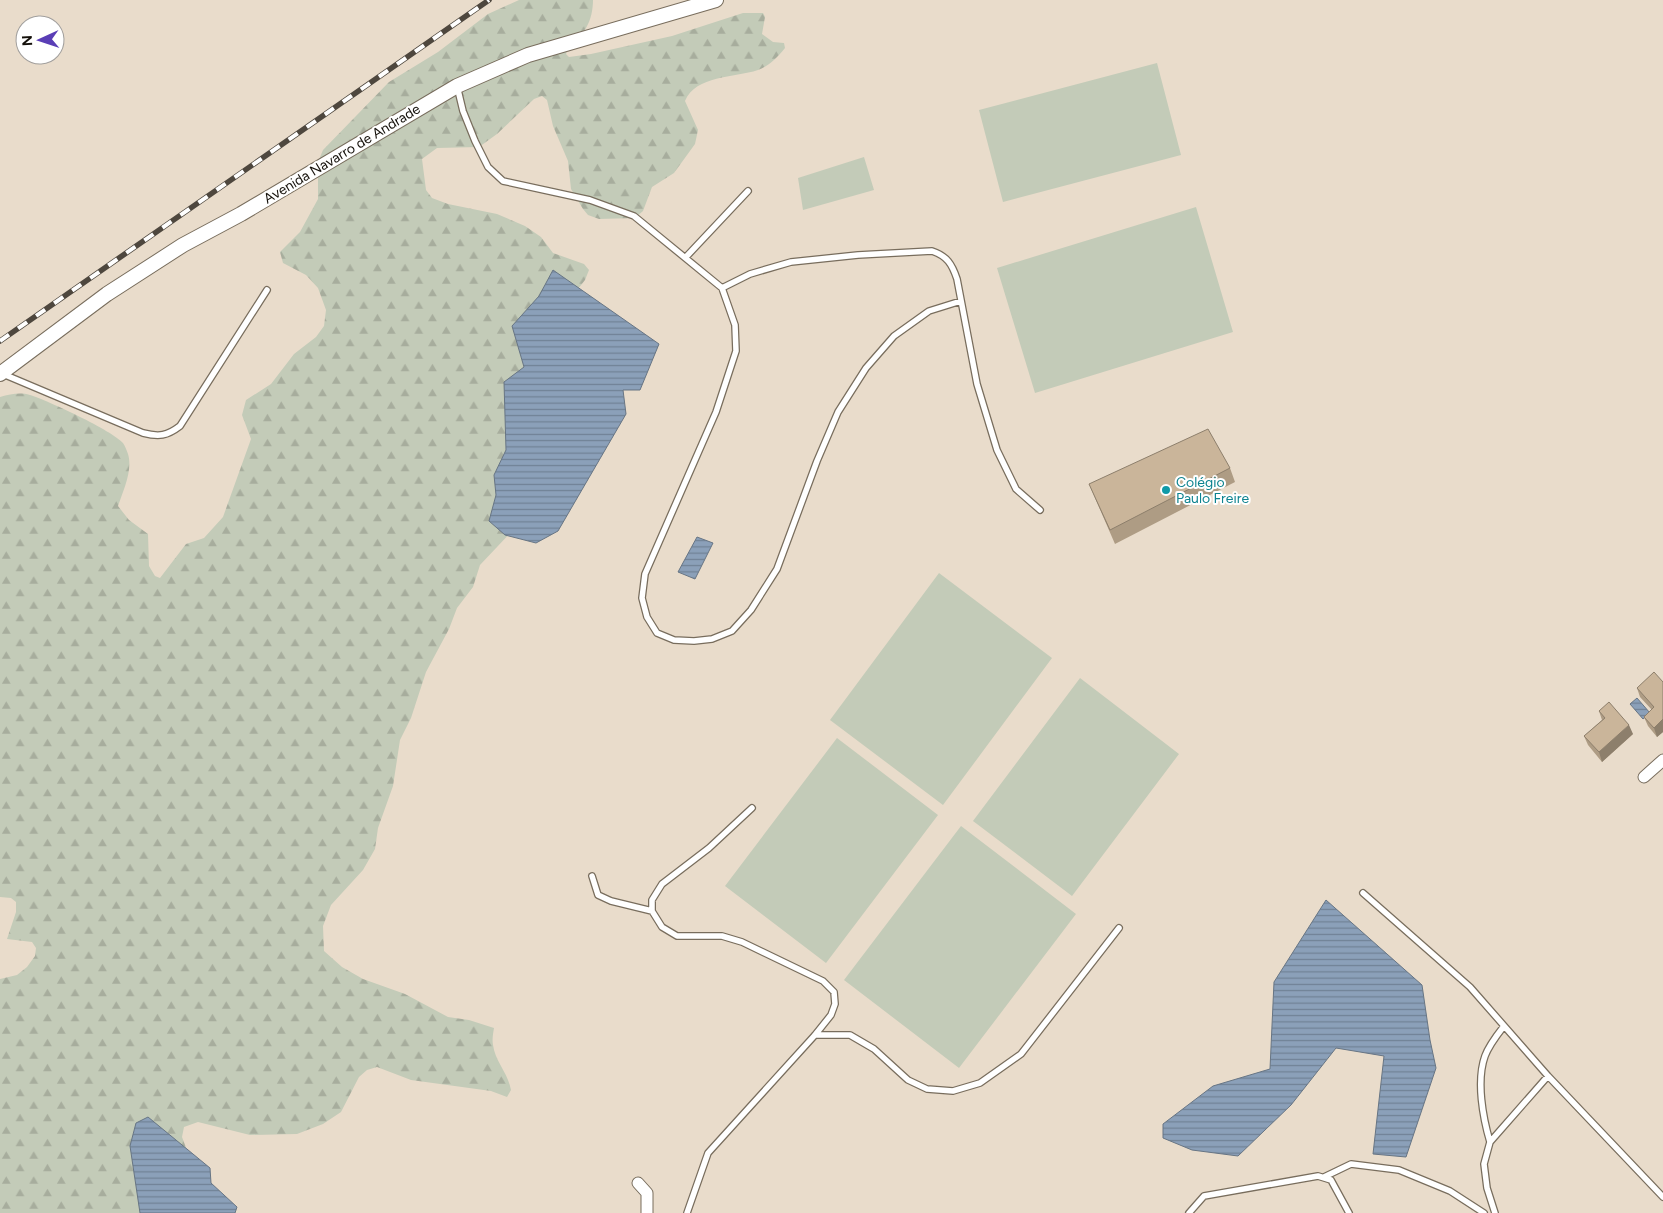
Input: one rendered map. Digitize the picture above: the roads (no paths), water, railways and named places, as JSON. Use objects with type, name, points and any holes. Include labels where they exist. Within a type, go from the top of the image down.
[{"type":"street","name":"Avenida Navarro de Andrade","points":[[1,373],[107,294],[183,245],[241,214],[457,86],[528,55],[716,0]]},
{"type":"street","points":[[1644,777],[1663,760]]},
{"type":"street","points":[[638,1183],[647,1193],[647,1213]]},
{"type":"lane","points":[[457,86],[462,111],[479,150],[488,167],[503,181],[590,200],[634,216],[722,288],[735,325],[736,351],[716,412],[645,574],[642,598],[647,618],[657,633],[674,640],[694,641],[712,639],[732,631],[751,610],[777,570],[816,461],[838,412],[866,368],[894,336],[929,311],[961,301]]},
{"type":"lane","points":[[686,257],[748,191]]},
{"type":"lane","points":[[722,288],[750,274],[792,262],[932,250],[942,254],[952,264],[957,279],[977,384],[997,450],[1016,489],[1040,510]]},
{"type":"lane","points":[[1,373],[143,433],[156,436],[165,434],[180,426],[267,290]]},
{"type":"lane","points":[[688,1213],[708,1153],[815,1035],[831,1015],[835,1004],[834,992],[823,981],[742,942],[722,936],[676,936],[662,927],[652,911],[652,900],[662,884],[709,848],[752,808]]},
{"type":"lane","points":[[592,876],[598,895],[611,901],[652,911]]},
{"type":"lane","points":[[1363,893],[1470,987],[1548,1076],[1663,1197]]},
{"type":"lane","points":[[815,1035],[850,1035],[874,1050],[908,1080],[926,1088],[953,1091],[980,1082],[1021,1054],[1119,928]]},
{"type":"lane","points":[[1490,1142],[1485,1125],[1482,1074],[1485,1056],[1493,1040],[1504,1026]]},
{"type":"lane","points":[[1495,1213],[1487,1188],[1484,1164],[1490,1142],[1548,1076]]},
{"type":"lane","points":[[1324,1177],[1351,1164],[1399,1170],[1450,1191],[1484,1213]]},
{"type":"lane","points":[[1189,1213],[1204,1196],[1318,1176],[1331,1180],[1349,1213]]},
{"type":"water","points":[[553,270],[659,344],[640,390],[623,390],[626,414],[558,531],[536,543],[505,535],[489,521],[496,495],[494,475],[506,450],[504,382],[524,367],[512,326],[539,296]]},
{"type":"water","points":[[697,537],[713,543],[695,579],[678,572]]},
{"type":"water","points":[[1637,698],[1650,713],[1643,719],[1630,704]]},
{"type":"water","points":[[1326,900],[1422,985],[1436,1068],[1406,1157],[1373,1154],[1384,1056],[1336,1048],[1291,1105],[1238,1156],[1192,1150],[1163,1138],[1163,1124],[1213,1086],[1270,1069],[1274,982]]},
{"type":"water","points":[[148,1117],[210,1168],[211,1183],[237,1207],[235,1213],[140,1213],[130,1146],[136,1123]]},
{"type":"railway","points":[[0,341],[489,0]]},
{"type":"place","name":"Colégio Paulo Freire","points":[[1166,490]]}]
